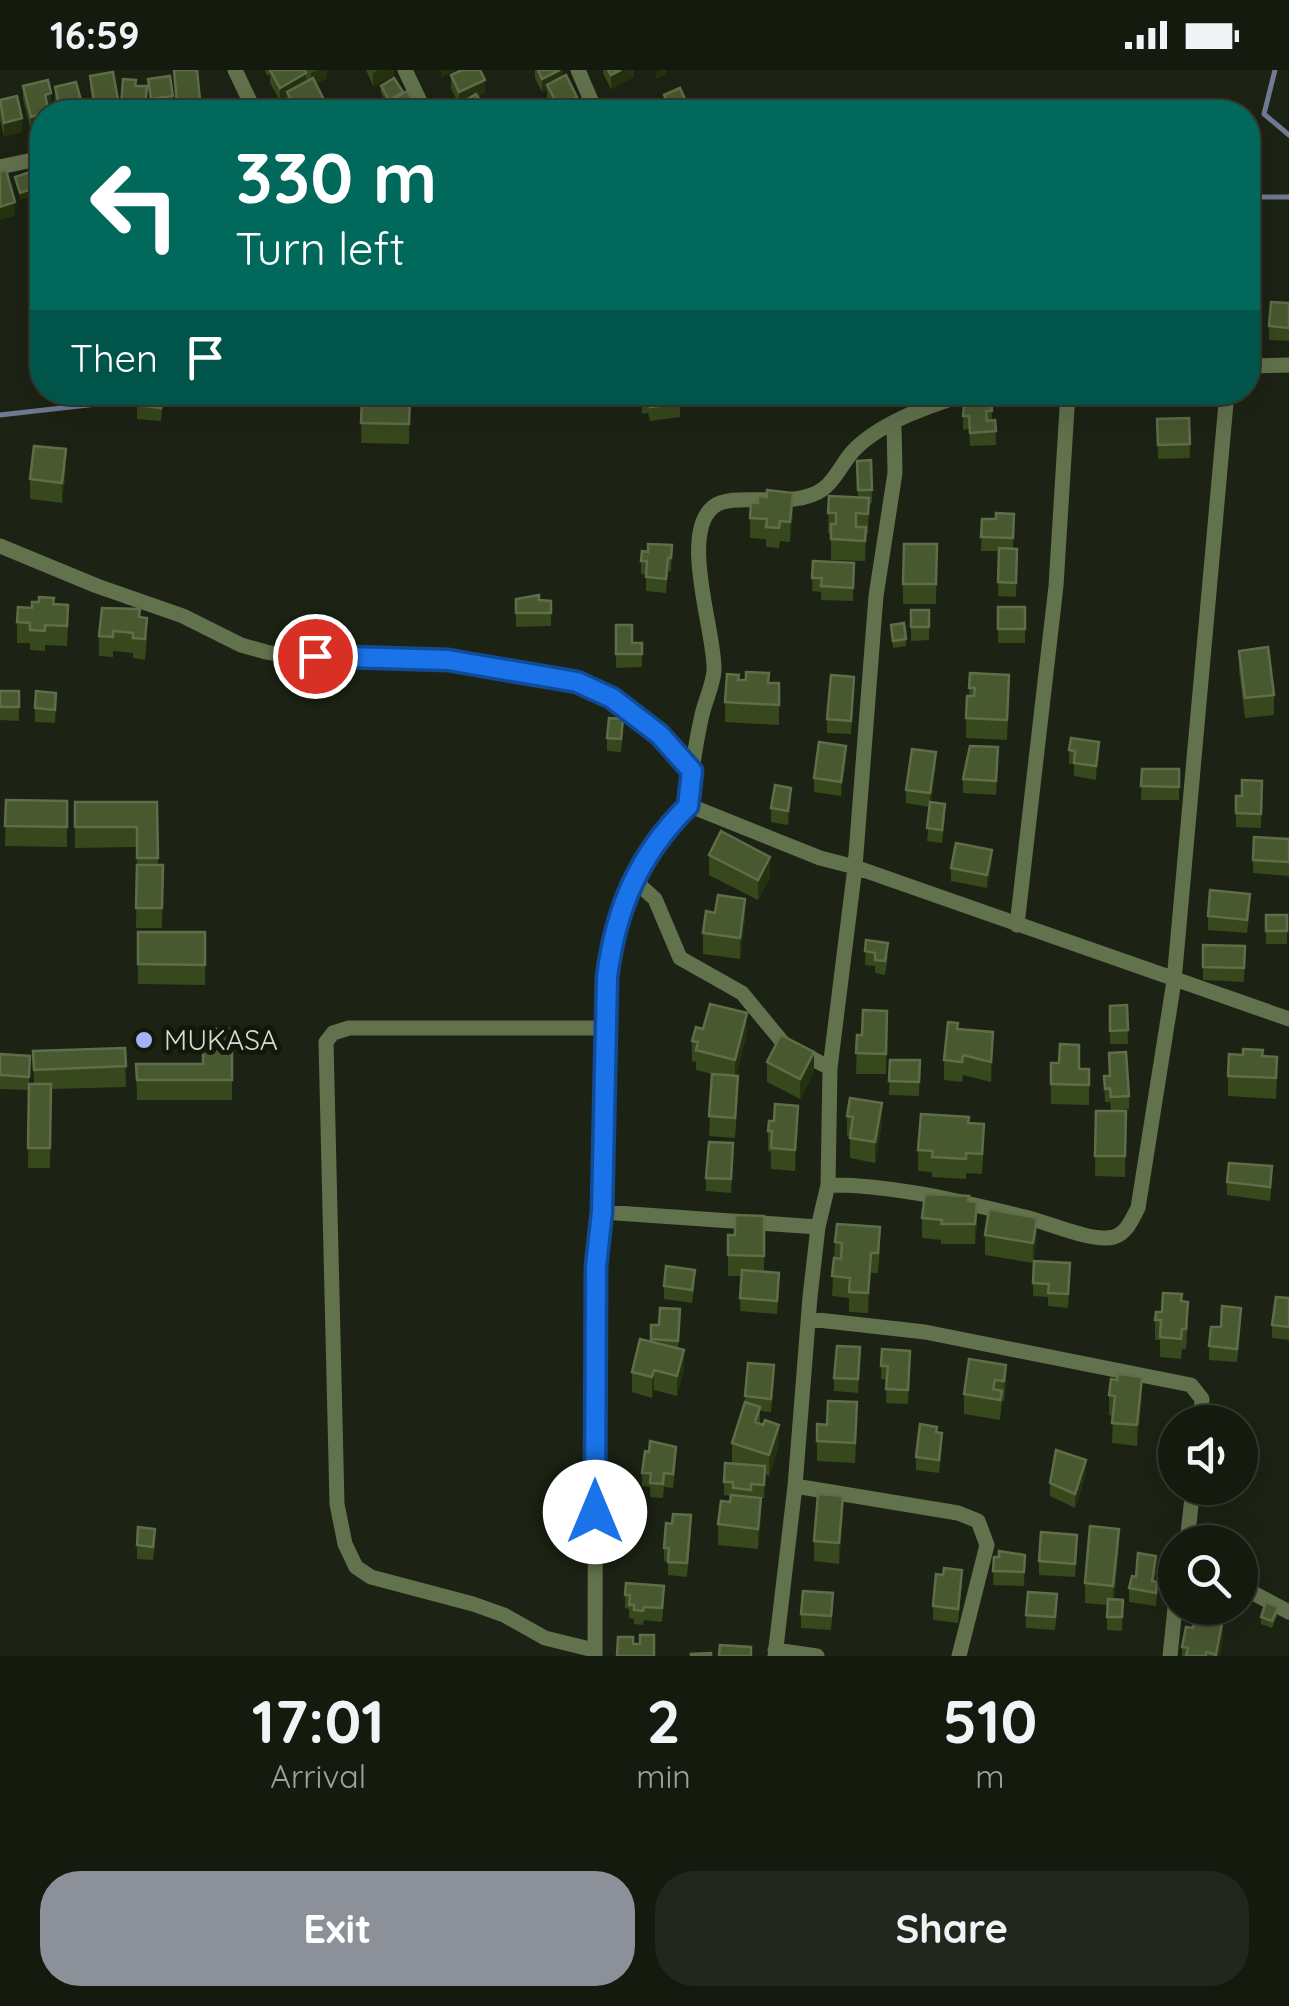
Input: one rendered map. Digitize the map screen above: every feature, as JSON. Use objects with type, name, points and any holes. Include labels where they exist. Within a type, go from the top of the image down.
[{"type":"street","points":[[236,70],[250,100]]},
{"type":"street","points":[[404,70],[420,100]]},
{"type":"street","points":[[578,70],[591,100]]},
{"type":"street","points":[[0,168],[30,161]]},
{"type":"street","points":[[1260,366],[1289,365]]},
{"type":"street","points":[[608,1028],[349,1028],[333,1033],[326,1042],[337,1504],[345,1544],[356,1567],[370,1576],[474,1604],[545,1638],[594,1653],[596,1266],[602,1212],[608,1028],[607,977],[611,943],[640,863],[688,806],[714,671],[699,576],[705,518],[713,506],[732,500],[764,502],[822,491],[846,457],[863,441],[935,405]]},
{"type":"street","points":[[1017,925],[1056,586],[1067,405]]},
{"type":"street","points":[[828,1186],[922,1196],[1022,1216],[1099,1237],[1115,1236],[1127,1228],[1138,1208],[1174,981],[1226,405]]},
{"type":"street","points":[[818,1656],[775,1653],[795,1486],[818,1228],[828,1186],[830,1068],[855,867],[876,596],[895,473],[894,424]]},
{"type":"street","points":[[0,546],[266,652],[292,657],[448,660],[577,682],[624,707],[660,735],[692,771]]},
{"type":"street","points":[[688,806],[820,858],[1289,1019]]},
{"type":"street","points":[[634,880],[654,899],[680,958],[742,993],[784,1044],[830,1068]]},
{"type":"street","points":[[602,1212],[818,1228]]},
{"type":"street","points":[[808,1318],[925,1332],[1191,1386],[1202,1399],[1201,1405]]},
{"type":"street","points":[[795,1486],[958,1513],[978,1521],[987,1545],[959,1656]]},
{"type":"street","points":[[1258,1596],[1289,1612]]},
{"type":"street","points":[[1170,1656],[1173,1625]]},
{"type":"building","points":[[174,70],[197,70],[200,100],[177,100]]},
{"type":"building","points":[[270,70],[305,70],[306,73],[280,88]]},
{"type":"building","points":[[462,70],[480,70],[485,80],[459,92],[451,75]]},
{"type":"building","points":[[538,70],[560,70],[542,79]]},
{"type":"building","points":[[113,72],[118,100],[94,100],[90,76]]},
{"type":"building","points":[[566,75],[577,97],[555,100],[547,85]]},
{"type":"building","points":[[170,76],[173,96],[151,99],[148,79]]},
{"type":"building","points":[[313,78],[323,98],[291,100],[287,92]]},
{"type":"building","points":[[394,78],[403,92],[389,100],[381,86]]},
{"type":"building","points":[[123,79],[136,80],[135,86],[147,86],[146,100],[122,100]]},
{"type":"building","points":[[48,80],[51,93],[45,95],[46,100],[30,100],[30,113],[23,86]]},
{"type":"building","points":[[76,82],[81,100],[58,100],[55,87]]},
{"type":"building","points":[[680,88],[685,100],[666,100],[664,95]]},
{"type":"building","points":[[407,91],[413,100],[393,100]]},
{"type":"building","points":[[17,96],[22,118],[4,123],[0,100]]},
{"type":"building","points":[[6,170],[15,202],[0,207],[0,171]]},
{"type":"building","points":[[30,172],[30,190],[20,193],[15,177]]},
{"type":"building","points":[[1271,302],[1289,303],[1289,328],[1269,326]]},
{"type":"building","points":[[362,405],[410,405],[409,424],[361,423]]},
{"type":"building","points":[[964,405],[992,405],[992,411],[986,411],[987,421],[995,420],[996,431],[970,433],[969,416],[963,416]]},
{"type":"building","points":[[1189,418],[1190,444],[1158,445],[1157,419]]},
{"type":"building","points":[[34,446],[66,449],[62,483],[30,479]]},
{"type":"building","points":[[871,460],[872,490],[858,490],[857,461]]},
{"type":"building","points":[[767,490],[793,493],[790,522],[780,521],[779,528],[766,527],[767,519],[750,518],[751,503],[758,503],[758,496],[767,497]]},
{"type":"building","points":[[829,496],[869,498],[868,514],[856,513],[856,527],[866,527],[865,541],[831,539],[836,513],[828,513]]},
{"type":"building","points":[[996,513],[1014,514],[1013,538],[981,537],[982,519],[996,519]]},
{"type":"building","points":[[648,544],[672,545],[666,579],[646,577],[647,561],[641,561],[642,551],[648,552]]},
{"type":"building","points":[[904,544],[937,544],[936,584],[903,584]]},
{"type":"building","points":[[999,548],[1017,549],[1016,583],[998,582]]},
{"type":"building","points":[[813,561],[854,563],[853,588],[821,586],[822,578],[812,578]]},
{"type":"building","points":[[539,595],[539,600],[551,601],[551,613],[516,613],[516,599]]},
{"type":"building","points":[[39,597],[54,598],[53,604],[68,605],[67,626],[45,625],[45,631],[30,630],[30,623],[17,622],[18,607],[32,608],[32,602],[39,602]]},
{"type":"building","points":[[998,607],[1025,607],[1025,629],[998,629]]},
{"type":"building","points":[[102,608],[140,609],[139,617],[147,618],[145,639],[113,631],[113,637],[99,636]]},
{"type":"building","points":[[911,610],[929,610],[929,627],[911,627]]},
{"type":"building","points":[[904,623],[906,639],[893,641],[891,625]]},
{"type":"building","points":[[616,625],[632,625],[632,643],[642,643],[642,654],[616,654]]},
{"type":"building","points":[[1268,647],[1274,695],[1245,698],[1239,651]]},
{"type":"building","points":[[746,672],[769,673],[768,683],[779,683],[779,705],[725,702],[727,674],[746,680]]},
{"type":"building","points":[[970,673],[1009,675],[1007,720],[966,718],[967,696],[974,696],[975,688],[969,688]]},
{"type":"building","points":[[831,675],[854,677],[851,721],[827,719]]},
{"type":"building","points":[[0,691],[19,691],[19,707],[0,707]]},
{"type":"building","points":[[36,691],[56,693],[55,710],[35,708]]},
{"type":"building","points":[[609,718],[623,719],[621,739],[607,738]]},
{"type":"building","points":[[1071,738],[1099,742],[1096,766],[1074,763],[1075,751],[1069,750]]},
{"type":"building","points":[[819,742],[846,746],[841,782],[814,778]]},
{"type":"building","points":[[970,746],[998,747],[996,781],[963,779]]},
{"type":"building","points":[[912,749],[936,752],[930,793],[906,790]]},
{"type":"building","points":[[1142,769],[1179,769],[1179,787],[1141,786]]},
{"type":"building","points":[[1242,780],[1262,781],[1261,814],[1236,813],[1236,796],[1242,796]]},
{"type":"building","points":[[775,785],[791,788],[788,811],[771,808]]},
{"type":"building","points":[[6,800],[67,801],[67,827],[5,826]]},
{"type":"building","points":[[75,802],[157,802],[158,858],[137,858],[137,827],[75,827]]},
{"type":"building","points":[[930,802],[945,804],[942,830],[927,828]]},
{"type":"building","points":[[721,831],[770,857],[758,880],[709,855]]},
{"type":"building","points":[[1254,837],[1289,839],[1289,862],[1253,860]]},
{"type":"building","points":[[956,843],[992,850],[987,875],[951,868]]},
{"type":"building","points":[[137,865],[163,865],[162,908],[136,908]]},
{"type":"building","points":[[1210,890],[1250,894],[1247,920],[1208,916]]},
{"type":"building","points":[[718,895],[745,899],[740,938],[703,933],[706,911],[715,913]]},
{"type":"building","points":[[1266,915],[1287,915],[1287,931],[1266,931]]},
{"type":"building","points":[[138,932],[205,932],[205,965],[138,964]]},
{"type":"building","points":[[866,940],[888,943],[885,961],[875,960],[875,953],[865,951]]},
{"type":"building","points":[[1203,945],[1245,946],[1244,968],[1203,967]]},
{"type":"building","points":[[710,1004],[747,1013],[735,1060],[696,1050],[698,1042],[692,1041],[696,1027],[703,1029]]},
{"type":"building","points":[[1127,1005],[1128,1030],[1110,1031],[1110,1006]]},
{"type":"building","points":[[863,1010],[887,1011],[886,1054],[856,1053],[857,1035],[862,1035]]},
{"type":"building","points":[[948,1022],[958,1023],[957,1029],[993,1032],[991,1062],[963,1055],[962,1062],[944,1060]]},
{"type":"building","points":[[203,1029],[232,1029],[232,1080],[137,1080],[136,1064],[203,1064]]},
{"type":"building","points":[[781,1035],[814,1052],[800,1079],[767,1062]]},
{"type":"building","points":[[1060,1044],[1079,1045],[1079,1069],[1089,1069],[1089,1085],[1051,1084],[1051,1063],[1059,1063]]},
{"type":"building","points":[[125,1048],[126,1066],[34,1070],[33,1051]]},
{"type":"building","points":[[1243,1049],[1263,1050],[1262,1056],[1277,1057],[1276,1078],[1228,1076],[1229,1054],[1243,1055]]},
{"type":"building","points":[[1126,1052],[1129,1096],[1111,1097],[1110,1088],[1105,1089],[1104,1076],[1110,1076],[1109,1053]]},
{"type":"building","points":[[0,1054],[30,1056],[29,1077],[0,1075]]},
{"type":"building","points":[[890,1060],[920,1060],[919,1082],[889,1081]]},
{"type":"building","points":[[712,1074],[738,1076],[735,1118],[709,1116]]},
{"type":"building","points":[[29,1084],[51,1084],[50,1148],[28,1148]]},
{"type":"building","points":[[850,1098],[882,1103],[875,1142],[850,1138]]},
{"type":"building","points":[[775,1104],[798,1106],[795,1150],[771,1148],[772,1131],[768,1131],[769,1121],[774,1121]]},
{"type":"building","points":[[1096,1111],[1126,1111],[1125,1156],[1095,1156]]},
{"type":"building","points":[[921,1114],[969,1117],[968,1123],[984,1124],[982,1154],[966,1153],[966,1159],[932,1157],[933,1151],[918,1150]]},
{"type":"building","points":[[709,1142],[733,1143],[731,1179],[706,1178]]},
{"type":"building","points":[[1229,1163],[1272,1166],[1270,1187],[1227,1182]]},
{"type":"building","points":[[925,1194],[969,1196],[968,1201],[977,1202],[975,1224],[941,1224],[942,1220],[922,1218]]},
{"type":"building","points":[[989,1209],[1037,1218],[1033,1243],[985,1235]]},
{"type":"building","points":[[735,1215],[764,1216],[764,1256],[728,1255],[728,1235],[735,1235]]},
{"type":"building","points":[[837,1224],[880,1227],[878,1253],[871,1253],[868,1293],[849,1292],[850,1278],[832,1276],[834,1258],[841,1259],[842,1243],[835,1242]]},
{"type":"building","points":[[1034,1261],[1070,1263],[1068,1294],[1048,1293],[1049,1284],[1033,1283]]},
{"type":"building","points":[[666,1266],[695,1270],[692,1290],[664,1286]]},
{"type":"building","points":[[742,1270],[779,1273],[777,1301],[740,1298]]},
{"type":"building","points":[[1163,1293],[1182,1294],[1181,1301],[1188,1302],[1186,1329],[1182,1329],[1181,1339],[1160,1337],[1161,1320],[1155,1320],[1156,1312],[1162,1312]]},
{"type":"building","points":[[1276,1297],[1289,1298],[1289,1327],[1272,1325]]},
{"type":"building","points":[[1222,1306],[1241,1308],[1237,1349],[1209,1346],[1211,1327],[1221,1327]]},
{"type":"building","points":[[660,1308],[680,1309],[678,1341],[651,1339],[651,1325],[659,1325]]},
{"type":"building","points":[[640,1339],[684,1350],[677,1376],[654,1370],[652,1377],[632,1372]]},
{"type":"building","points":[[837,1346],[860,1347],[858,1379],[834,1378]]},
{"type":"building","points":[[882,1349],[910,1351],[908,1390],[886,1389],[888,1366],[881,1366]]},
{"type":"building","points":[[969,1359],[1006,1365],[1004,1381],[995,1380],[993,1389],[1002,1391],[1000,1400],[964,1394]]},
{"type":"building","points":[[748,1363],[774,1365],[771,1399],[745,1396]]},
{"type":"building","points":[[1118,1374],[1142,1377],[1137,1425],[1112,1423],[1115,1396],[1109,1395],[1111,1379],[1117,1380]]},
{"type":"building","points":[[828,1401],[857,1402],[855,1443],[817,1441],[817,1424],[827,1425]]},
{"type":"building","points":[[745,1402],[760,1407],[755,1422],[763,1425],[765,1420],[779,1425],[769,1455],[732,1443]]},
{"type":"building","points":[[920,1424],[937,1427],[936,1432],[942,1433],[939,1460],[916,1457]]},
{"type":"building","points":[[650,1441],[676,1447],[673,1474],[664,1473],[663,1484],[650,1483],[651,1473],[642,1473]]},
{"type":"building","points":[[1056,1450],[1086,1460],[1075,1494],[1050,1483]]},
{"type":"building","points":[[725,1463],[765,1466],[764,1485],[751,1484],[751,1490],[733,1488],[733,1482],[724,1482]]},
{"type":"building","points":[[818,1494],[843,1496],[839,1543],[814,1541]]},
{"type":"building","points":[[731,1495],[761,1498],[758,1529],[718,1524],[721,1501],[730,1502]]},
{"type":"building","points":[[673,1514],[691,1515],[687,1563],[668,1562],[669,1548],[664,1548],[666,1523],[672,1524]]},
{"type":"building","points":[[1090,1526],[1119,1529],[1113,1586],[1085,1583]]},
{"type":"building","points":[[138,1527],[155,1529],[153,1547],[137,1545]]},
{"type":"building","points":[[1041,1532],[1077,1535],[1075,1564],[1039,1561]]},
{"type":"building","points":[[999,1551],[1025,1555],[1024,1572],[993,1571],[994,1557],[999,1557]]},
{"type":"building","points":[[1138,1553],[1156,1556],[1152,1581],[1157,1582],[1156,1593],[1129,1588],[1132,1576],[1136,1577]]},
{"type":"building","points":[[944,1568],[962,1570],[958,1609],[933,1606],[936,1574],[943,1575]]},
{"type":"building","points":[[626,1583],[664,1586],[662,1608],[634,1610],[634,1605],[629,1605],[630,1595],[625,1595]]},
{"type":"building","points":[[803,1591],[833,1593],[831,1616],[801,1614]]},
{"type":"building","points":[[1028,1592],[1057,1594],[1055,1617],[1026,1615]]},
{"type":"building","points":[[1108,1599],[1123,1600],[1122,1617],[1107,1617]]},
{"type":"building","points":[[1266,1602],[1278,1607],[1272,1621],[1261,1617]]},
{"type":"building","points":[[1222,1625],[1216,1655],[1206,1652],[1206,1656],[1186,1656],[1188,1648],[1182,1647],[1186,1627]]},
{"type":"building","points":[[640,1635],[654,1635],[654,1656],[617,1656],[618,1637],[633,1637],[633,1644],[640,1644]]},
{"type":"building","points":[[720,1645],[751,1647],[751,1656],[719,1656]]},
{"type":"waterway","points":[[1275,70],[1264,114],[1289,135]]},
{"type":"waterway","points":[[1260,197],[1289,197]]},
{"type":"waterway","points":[[0,415],[88,405]]},
{"type":"place","name":"MUKASA","points":[[144,1040]]},
{"type":"route","points":[[315,656],[448,660],[577,682],[612,698],[660,735],[692,771],[688,806],[640,863],[611,943],[602,1212],[596,1266],[595,1512]]}]
